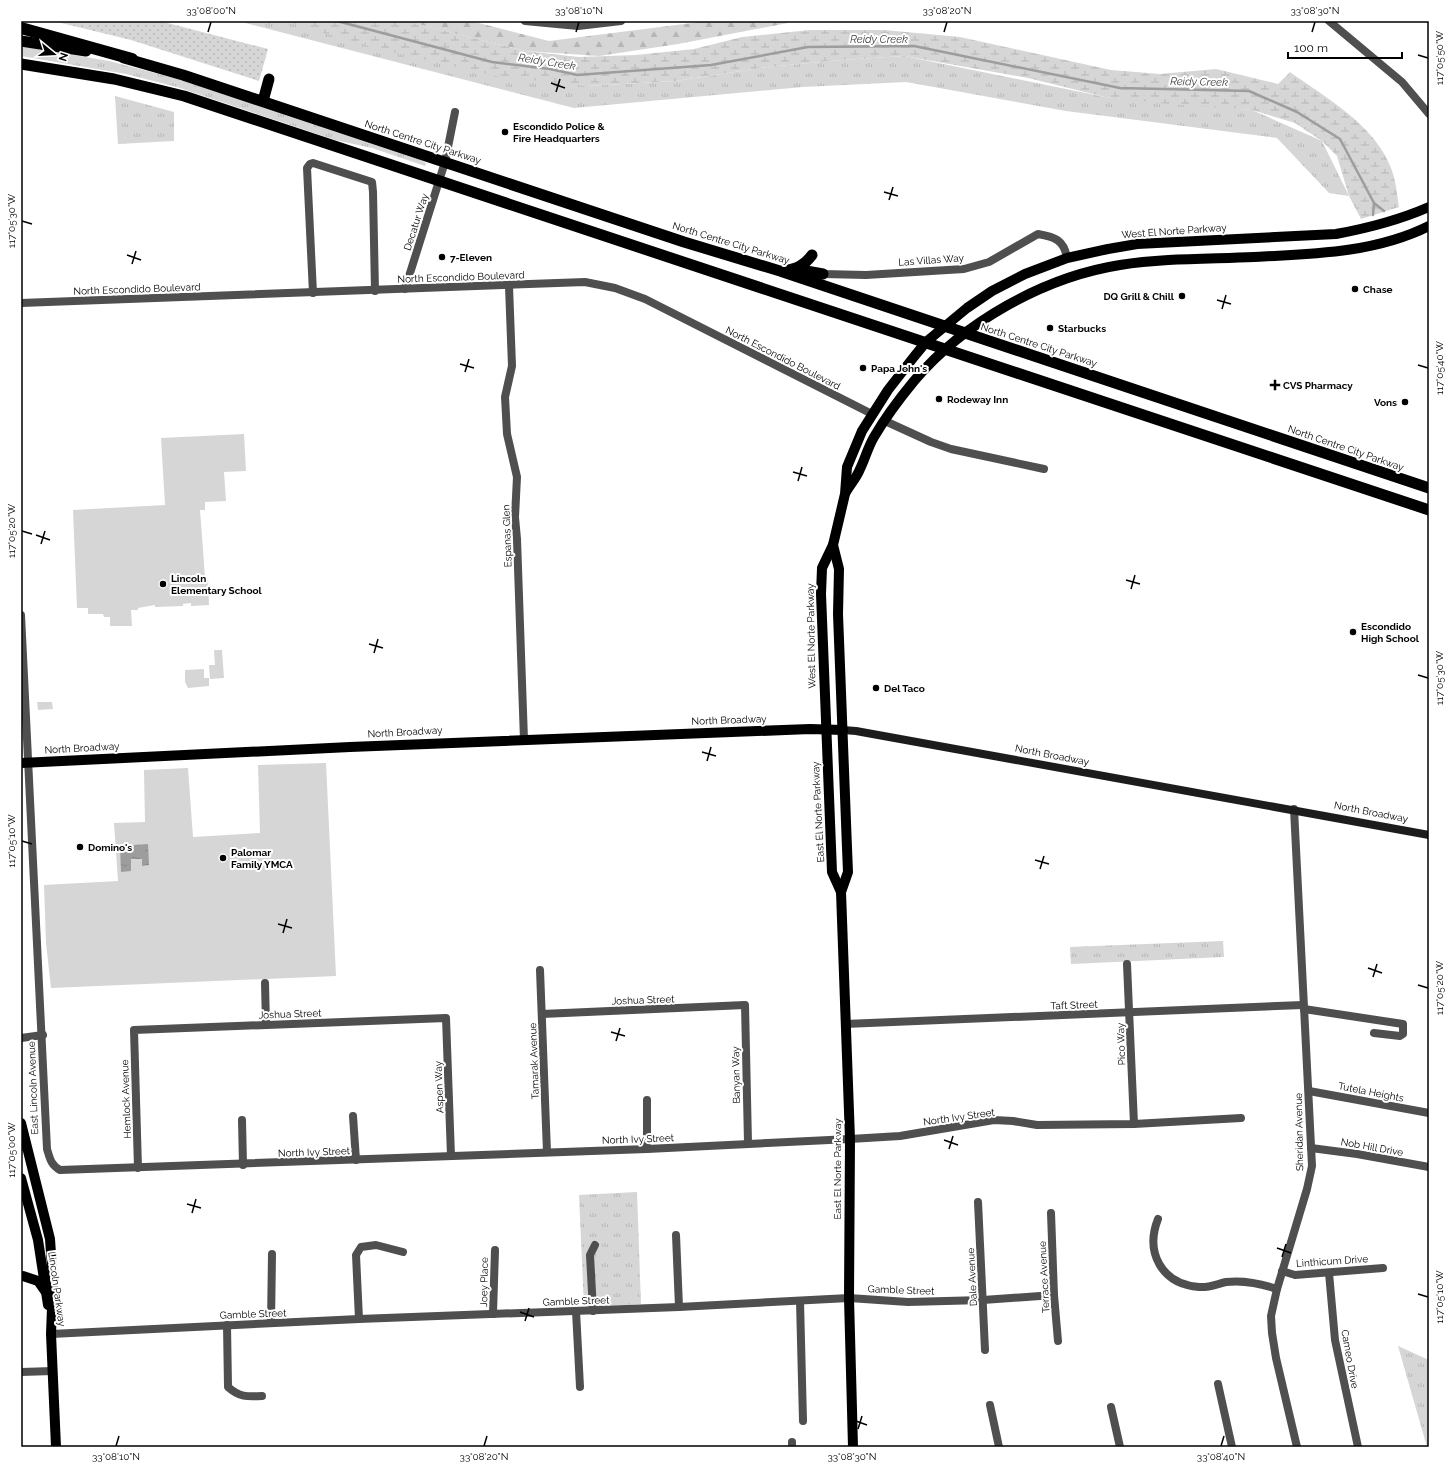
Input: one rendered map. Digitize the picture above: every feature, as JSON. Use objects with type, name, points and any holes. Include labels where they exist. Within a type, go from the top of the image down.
[{"type":"highway","points":[[21,28],[132,60]]},
{"type":"highway","name":"North Centre City Parkway","points":[[21,41],[132,60],[263,101],[684,242],[780,271],[1428,488]]},
{"type":"highway","points":[[21,64],[114,79],[184,96],[1429,510]]},
{"type":"highway","points":[[263,101],[269,79]]},
{"type":"highway","points":[[795,269],[805,264],[812,255]]},
{"type":"highway","points":[[780,271],[795,269],[822,274]]},
{"type":"main road","name":"West El Norte Parkway","points":[[826,730],[821,594],[822,568],[833,545],[845,494],[847,467],[856,444],[872,414],[899,375],[926,342],[944,326],[968,308],[1006,284],[1025,274],[1067,258],[1137,244],[1336,234],[1405,218],[1429,207]]},
{"type":"main road","name":"West El Norte Parkway","points":[[845,494],[860,470],[874,437],[914,382],[946,349],[966,334],[998,311],[1046,286],[1096,270],[1141,262],[1336,252],[1389,241],[1429,226]]},
{"type":"main road","name":"West El Norte Parkway","points":[[833,545],[839,570],[838,614],[843,730]]},
{"type":"main road","name":"East El Norte Parkway","points":[[826,730],[832,872],[841,892]]},
{"type":"main road","name":"North Broadway","points":[[24,762],[524,740],[843,730],[856,731],[1151,785],[1294,809],[1429,835]]},
{"type":"main road","name":"East El Norte Parkway","points":[[843,730],[848,872],[841,892],[850,1139],[849,1298],[853,1447]]},
{"type":"main road","name":"Lincoln Parkway","points":[[21,1123],[50,1239],[53,1282],[52,1334]]},
{"type":"main road","name":"Lincoln Parkway","points":[[21,1178],[33,1219],[52,1334]]},
{"type":"main road","points":[[22,1276],[38,1281],[46,1292]]},
{"type":"main road","points":[[52,1334],[56,1447]]},
{"type":"street","points":[[526,21],[578,26],[621,21]]},
{"type":"street","points":[[1329,21],[1402,82],[1429,114]]},
{"type":"street","name":"Decatur Way","points":[[405,289],[445,162],[454,112]]},
{"type":"street","points":[[313,293],[307,168],[313,163],[372,182],[375,290]]},
{"type":"street","name":"Las Villas Way","points":[[822,274],[866,275],[964,269],[989,262],[1038,234],[1054,237],[1065,247],[1067,258]]},
{"type":"street","name":"North Escondido Boulevard","points":[[21,303],[585,282],[615,288],[645,299],[872,414]]},
{"type":"street","name":"Espanas Glen","points":[[509,286],[512,366],[505,397],[507,434],[518,477],[515,517],[524,740]]},
{"type":"street","points":[[886,421],[931,442],[951,449],[1044,469]]},
{"type":"street","name":"East Lincoln Avenue","points":[[21,615],[24,762],[43,1035],[47,1149]]},
{"type":"street","name":"Sheridan Avenue","points":[[1294,809],[1312,1166],[1309,1181],[1277,1289],[1272,1316],[1272,1333],[1297,1447]]},
{"type":"street","name":"Pico Way","points":[[1127,964],[1134,1124]]},
{"type":"street","name":"Tamarak Avenue","points":[[540,970],[547,1152]]},
{"type":"street","points":[[265,983],[266,1025]]},
{"type":"street","name":"Joshua Street","points":[[542,1014],[745,1005]]},
{"type":"street","name":"Banyan Way","points":[[745,1005],[748,1143]]},
{"type":"street","name":"Taft Street","points":[[845,1024],[1130,1012],[1304,1007],[1403,1024],[1403,1034],[1400,1036],[1374,1033]]},
{"type":"street","name":"Joshua Street","points":[[134,1030],[446,1018]]},
{"type":"street","name":"Aspen Way","points":[[446,1018],[451,1156]]},
{"type":"street","name":"Hemlock Avenue","points":[[134,1030],[138,1168]]},
{"type":"street","points":[[21,1038],[43,1035]]},
{"type":"street","name":"Tutela Heights","points":[[1309,1091],[1429,1114]]},
{"type":"street","points":[[647,1100],[647,1149]]},
{"type":"street","points":[[353,1116],[356,1160]]},
{"type":"street","name":"North Ivy Street","points":[[47,1149],[50,1161],[54,1167],[60,1170],[138,1168],[647,1149],[850,1139],[900,1136],[994,1120],[1013,1121],[1037,1125],[1134,1124],[1240,1118]]},
{"type":"street","points":[[242,1120],[243,1165]]},
{"type":"street","name":"Nob Hill Drive","points":[[1311,1148],[1356,1154],[1429,1167]]},
{"type":"street","name":"Dale Avenue","points":[[978,1202],[985,1350]]},
{"type":"street","name":"Terrace Avenue","points":[[1051,1213],[1054,1296],[1058,1341]]},
{"type":"street","points":[[1158,1219],[1153,1231],[1153,1250],[1156,1261],[1166,1273],[1180,1283],[1199,1287],[1227,1282],[1244,1282],[1277,1289]]},
{"type":"street","points":[[676,1235],[679,1308]]},
{"type":"street","points":[[359,1319],[356,1255],[361,1248],[376,1245],[403,1252]]},
{"type":"street","points":[[593,1311],[590,1255],[595,1245]]},
{"type":"street","name":"Joey Place","points":[[493,1314],[495,1250]]},
{"type":"street","points":[[271,1323],[272,1254]]},
{"type":"street","name":"Linthicum Drive","points":[[1282,1272],[1295,1274],[1329,1273],[1383,1268]]},
{"type":"street","name":"Cameo Drive","points":[[1329,1273],[1335,1340],[1358,1447]]},
{"type":"street","name":"Gamble Street","points":[[52,1334],[359,1319],[679,1308],[849,1298],[908,1302],[1054,1296]]},
{"type":"street","points":[[800,1301],[803,1421]]},
{"type":"street","points":[[576,1311],[580,1386]]},
{"type":"street","points":[[227,1325],[228,1387],[237,1395],[248,1397],[262,1396]]},
{"type":"street","points":[[21,1372],[53,1371]]},
{"type":"street","points":[[1218,1384],[1232,1447]]},
{"type":"street","points":[[990,1405],[999,1447]]},
{"type":"street","points":[[1111,1407],[1120,1447]]},
{"type":"green space","points":[[53,21],[160,21],[268,49],[259,81],[131,40]]},
{"type":"green space","points":[[238,21],[296,21],[587,86],[676,81],[767,67],[904,56],[1105,97],[1252,110],[1322,141],[1349,196],[1329,193],[1277,138],[1066,111],[906,82],[803,87],[574,108]]},
{"type":"green space","points":[[283,21],[406,21],[525,51],[579,57],[636,55],[694,49],[742,37],[810,30],[884,30],[960,37],[1111,70],[1160,74],[1216,69],[1278,84],[1290,72],[1348,113],[1373,138],[1383,152],[1393,173],[1399,207],[1361,219],[1349,196],[1337,156],[1322,141],[1295,123],[1252,110],[1168,104],[1105,97],[1028,78],[904,56],[767,67],[676,81],[587,86],[500,77],[379,49]]},
{"type":"green space","points":[[405,21],[471,21],[549,41],[708,21],[788,21],[788,23],[678,44],[599,56],[525,51]]},
{"type":"green space","points":[[21,46],[109,61],[178,79],[417,158],[426,163],[425,166],[372,148],[335,140],[177,87],[126,74],[21,56]]},
{"type":"green space","points":[[115,96],[174,112],[174,141],[118,144]]},
{"type":"green space","points":[[244,434],[246,471],[224,472],[226,501],[205,502],[205,510],[200,510],[205,577],[208,577],[209,605],[191,606],[191,603],[183,604],[183,606],[155,607],[155,605],[138,608],[138,610],[131,610],[132,626],[110,626],[110,617],[104,617],[103,614],[88,614],[88,608],[77,608],[73,510],[165,505],[161,438]]},
{"type":"green space","points":[[214,650],[222,650],[224,678],[210,679],[209,665],[215,665]]},
{"type":"green space","points":[[204,669],[204,678],[209,678],[209,686],[188,688],[185,682],[185,670]]},
{"type":"green space","points":[[37,702],[52,702],[53,709],[38,710]]},
{"type":"green space","name":"Palomar Family YMCA","points":[[326,763],[336,976],[51,988],[46,943],[44,885],[118,881],[114,823],[145,822],[144,770],[188,768],[193,837],[260,833],[258,765]]},
{"type":"green space","points":[[1223,941],[1224,957],[1071,964],[1070,947]]},
{"type":"green space","points":[[637,1192],[641,1304],[584,1307],[579,1195]]},
{"type":"green space","points":[[1398,1346],[1429,1360],[1429,1447],[1427,1447]]},
{"type":"water","points":[[148,844],[149,865],[142,866],[142,859],[131,859],[131,871],[121,872],[120,846]]},
{"type":"waterway","name":"Reidy Creek","points":[[337,21],[492,62],[550,69],[577,75],[711,65],[808,47],[914,46],[1120,88],[1249,91],[1297,112],[1340,139],[1374,203],[1384,211]]},
{"type":"waterway","name":"Reidy Creek","points":[[1373,215],[1374,203]]},
{"type":"place","name":"Escondido Police & Fire Headquarters","points":[[505,132]]},
{"type":"place","name":"7-Eleven","points":[[442,257]]},
{"type":"place","name":"Chase","points":[[1355,289]]},
{"type":"place","name":"DQ Grill & Chill","points":[[1182,296]]},
{"type":"place","name":"Starbucks","points":[[1050,328]]},
{"type":"place","name":"Papa John's","points":[[863,368]]},
{"type":"place","name":"CVS Pharmacy","points":[[1275,385]]},
{"type":"place","name":"Rodeway Inn","points":[[939,399]]},
{"type":"place","name":"Vons","points":[[1405,402]]},
{"type":"place","name":"Lincoln Elementary School","points":[[163,584]]},
{"type":"place","name":"Escondido High School","points":[[1353,632]]},
{"type":"place","name":"Del Taco","points":[[876,688]]},
{"type":"place","name":"Domino's","points":[[80,847]]},
{"type":"place","name":"Palomar Family YMCA","points":[[223,858]]}]
